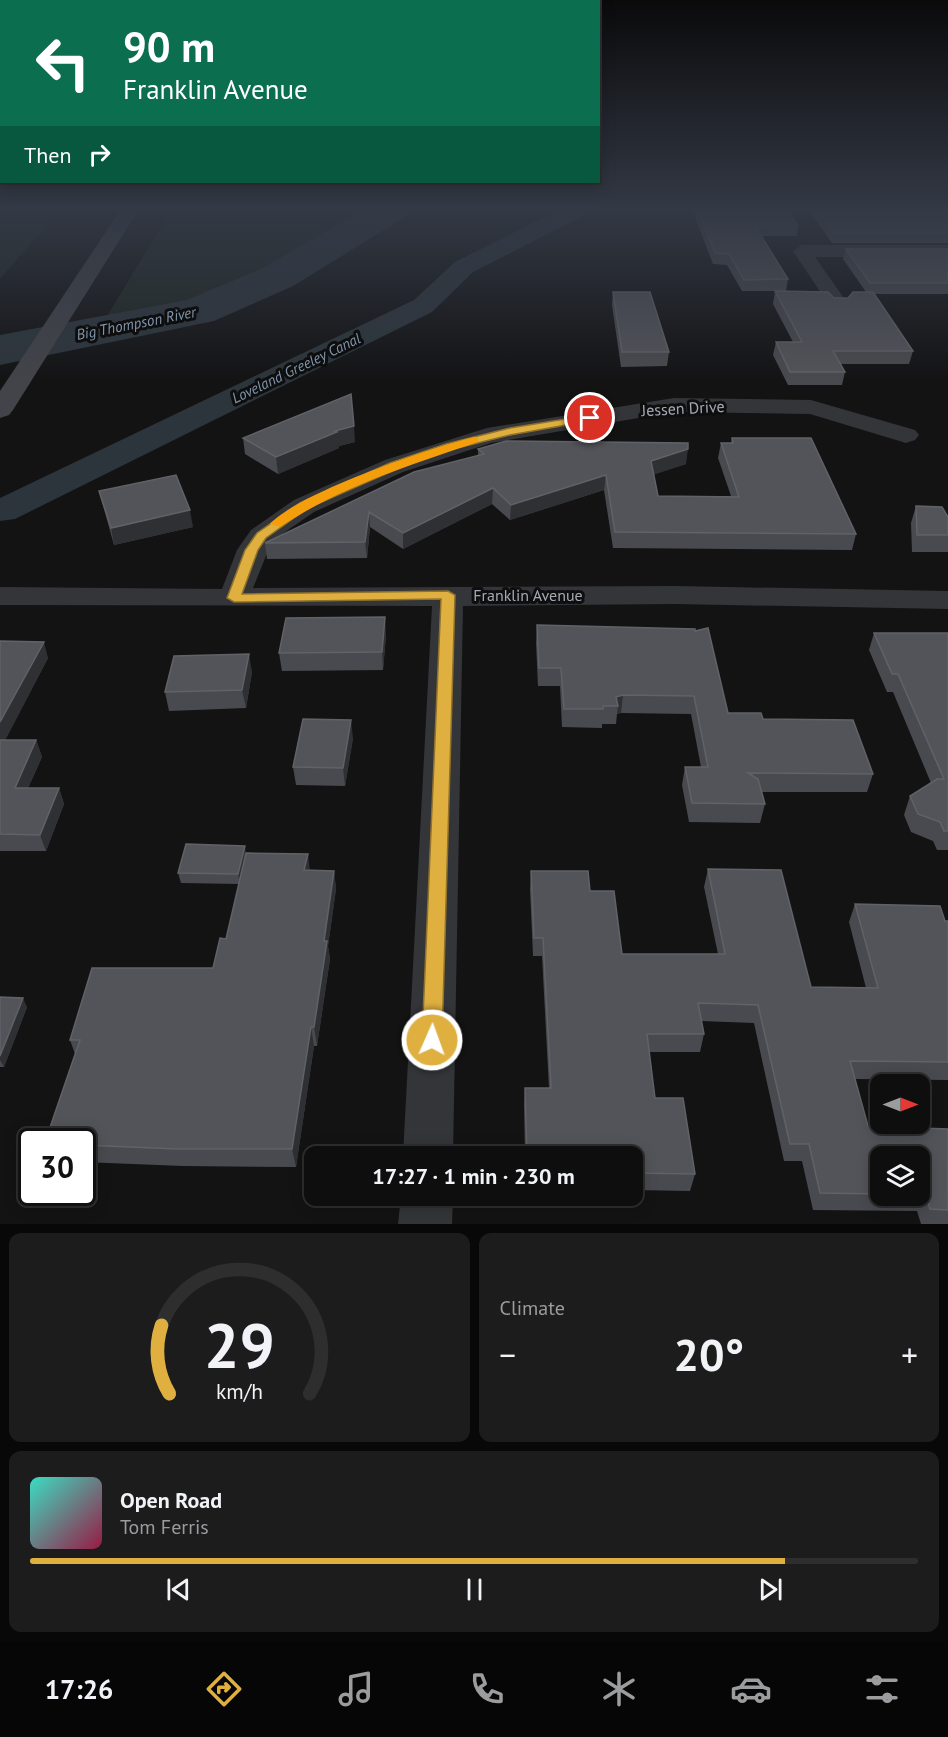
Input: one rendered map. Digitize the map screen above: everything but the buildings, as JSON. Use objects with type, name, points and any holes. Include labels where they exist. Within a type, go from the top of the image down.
[{"type":"main road","points":[[0,410],[93,266]]},
{"type":"street","points":[[812,266],[838,304]]},
{"type":"street","name":"Jessen Drive","points":[[234,598],[252,550],[261,536],[304,506],[394,466],[487,436],[674,405],[811,407],[906,435]]},
{"type":"street","points":[[428,1146],[448,595]]},
{"type":"street","name":"Franklin Avenue","points":[[0,596],[234,598],[448,595],[948,600]]},
{"type":"street","points":[[426,1224],[427,1206]]},
{"type":"shaded area","points":[[0,266],[11,266],[0,279]]},
{"type":"shaded area","points":[[137,266],[287,266],[252,281],[205,296],[107,316]]},
{"type":"waterway","name":"Big Thompson River","points":[[0,350],[198,311],[252,290],[296,266]]},
{"type":"waterway","name":"Loveland Greeley Canal","points":[[2,511],[423,306],[466,266]]},
{"type":"slow traffic","points":[[276,524],[304,506],[394,466],[474,440]]},
{"type":"route","points":[[432,1040],[448,595],[234,598],[252,550],[261,536],[304,506],[394,466],[450,446],[487,436],[590,418]]}]
